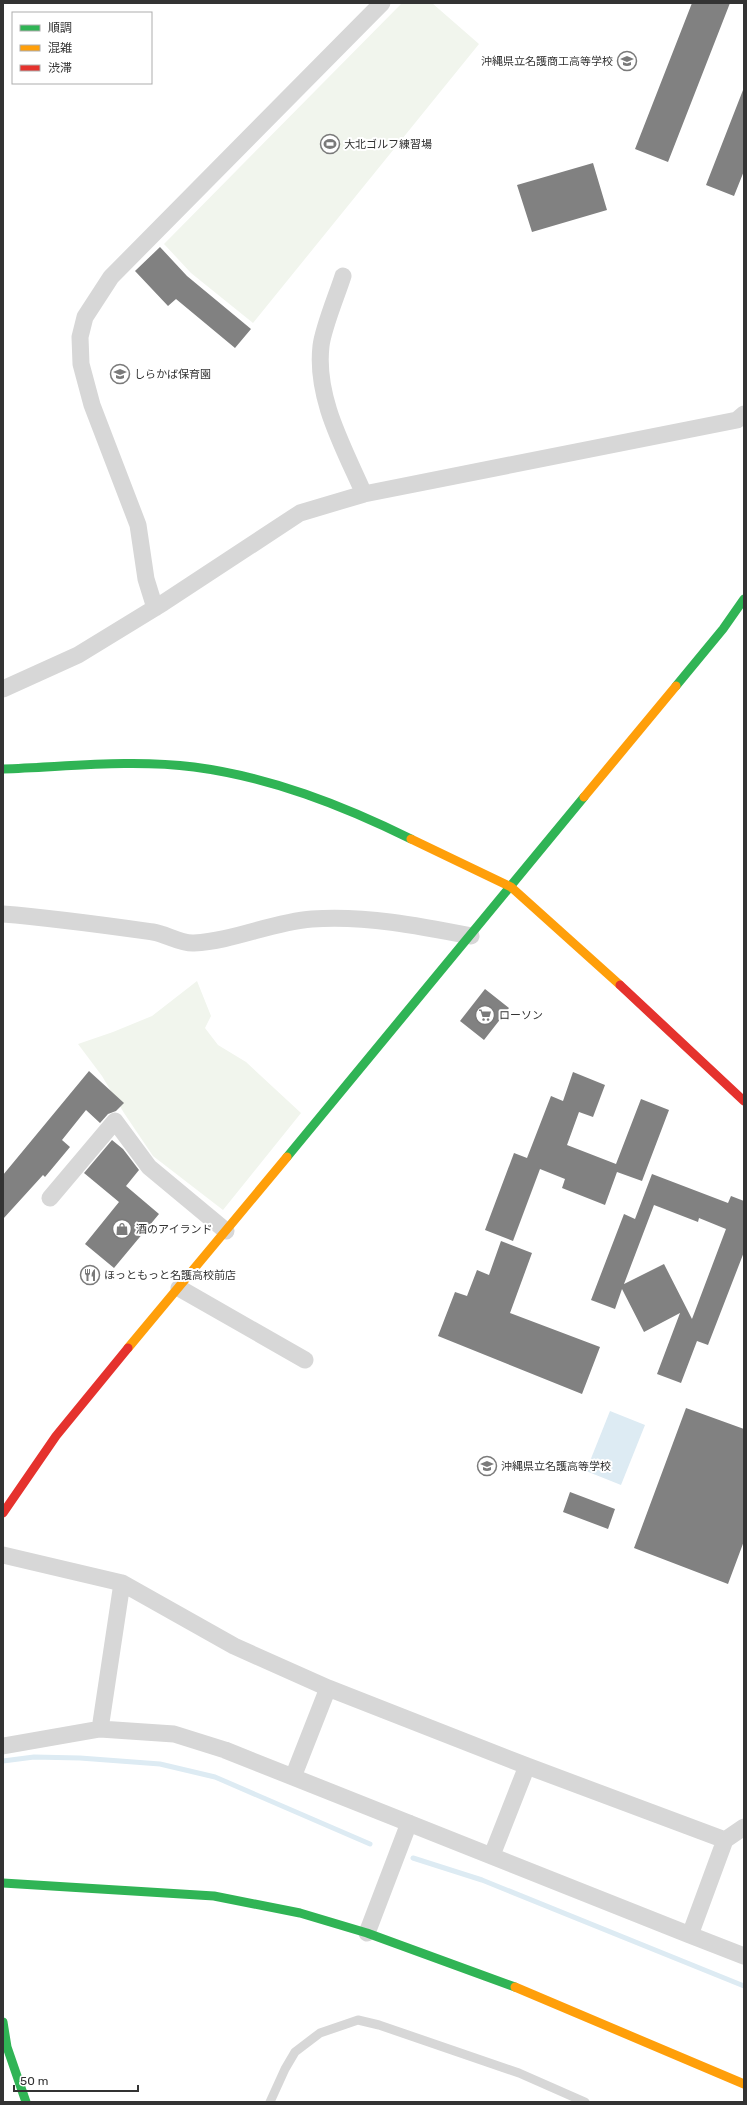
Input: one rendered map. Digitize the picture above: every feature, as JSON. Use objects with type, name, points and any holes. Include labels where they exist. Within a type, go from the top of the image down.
[{"type":"street","points":[[155,608],[146,579],[138,525],[92,405],[81,364],[80,337],[85,317],[111,277],[382,3]]},
{"type":"street","points":[[343,276],[321,345],[320,380],[335,428],[364,494]]},
{"type":"street","points":[[3,689],[78,655],[155,608],[300,513],[364,494],[737,420],[744,414]]},
{"type":"street","points":[[3,1513],[9,1502],[56,1436],[471,936],[718,635],[744,599]]},
{"type":"street","points":[[3,769],[144,764],[193,767],[238,775],[305,793],[383,825],[511,887],[658,1019],[744,1101]]},
{"type":"street","points":[[3,914],[101,924],[156,933],[192,943],[226,938],[311,919],[349,919],[423,927],[471,936]]},
{"type":"street","points":[[50,1198],[115,1121],[150,1167],[226,1231]]},
{"type":"street","points":[[179,1288],[305,1360]]},
{"type":"street","points":[[3,1555],[122,1583],[234,1646],[328,1688],[527,1766],[725,1840]]},
{"type":"street","points":[[100,1729],[122,1583]]},
{"type":"street","points":[[293,1777],[328,1688]]},
{"type":"street","points":[[3,1746],[100,1729],[174,1734],[225,1750],[744,1956]]},
{"type":"street","points":[[492,1855],[527,1766]]},
{"type":"street","points":[[367,1933],[409,1823]]},
{"type":"street","points":[[690,1935],[725,1840],[744,1827]]},
{"type":"street","points":[[3,1884],[214,1896],[300,1913],[367,1933],[502,1982],[744,2084]]},
{"type":"street","points":[[3,2022],[7,2047],[26,2102]]},
{"type":"lane","points":[[270,2102],[285,2069],[295,2052],[320,2033],[358,2020],[379,2025],[519,2073],[585,2102]]},
{"type":"shaded area","name":"大北ゴルフ練習場","points":[[402,3],[432,3],[479,44],[253,323],[191,273],[164,244]]},
{"type":"shaded area","points":[[197,981],[211,1016],[205,1028],[218,1045],[246,1062],[301,1113],[223,1210],[153,1156],[124,1113],[102,1076],[78,1044],[152,1016]]},
{"type":"shaded area","points":[[610,1411],[645,1425],[621,1485],[586,1471]]},
{"type":"building","points":[[692,3],[730,3],[668,162],[635,149]]},
{"type":"building","points":[[743,90],[744,171],[734,196],[706,185]]},
{"type":"building","points":[[593,163],[607,210],[532,232],[517,185]]},
{"type":"building","points":[[160,247],[187,276],[251,329],[235,348],[176,299],[168,306],[135,271]]},
{"type":"building","name":"ローソン","points":[[485,989],[509,1008],[484,1040],[460,1021]]},
{"type":"building","points":[[89,1071],[124,1103],[116,1111],[108,1114],[100,1123],[86,1110],[62,1140],[70,1147],[45,1177],[43,1175],[3,1219],[3,1175]]},
{"type":"building","points":[[573,1072],[605,1085],[593,1117],[579,1112],[567,1145],[616,1164],[641,1099],[669,1110],[642,1181],[617,1172],[605,1205],[562,1188],[565,1179],[540,1169],[513,1241],[485,1230],[514,1153],[527,1158],[551,1096],[563,1101]]},
{"type":"building","points":[[112,1140],[123,1149],[139,1170],[126,1186],[159,1214],[114,1268],[85,1244],[119,1202],[84,1173]]},
{"type":"building","points":[[652,1174],[728,1203],[731,1196],[744,1201],[744,1252],[708,1345],[697,1341],[681,1383],[657,1374],[680,1313],[644,1332],[622,1289],[615,1309],[591,1300],[624,1214],[635,1219]],"holes":[[[654,1205],[698,1222],[699,1218],[726,1229],[692,1319],[664,1264],[624,1284]]]},
{"type":"building","points":[[501,1241],[532,1253],[510,1313],[600,1347],[582,1394],[438,1336],[455,1292],[467,1296],[477,1270],[489,1275]]},
{"type":"building","points":[[686,1408],[744,1429],[744,1541],[728,1584],[634,1548]]},
{"type":"building","points":[[570,1492],[615,1509],[608,1529],[563,1512]]},
{"type":"waterway","points":[[3,1761],[34,1757],[80,1758],[160,1764],[215,1777],[370,1844]]},
{"type":"waterway","points":[[413,1858],[482,1880],[744,1986]]},
{"type":"traffic: fast","points":[[676,686],[723,629],[744,599]]},
{"type":"traffic: fast","points":[[3,769],[98,764],[146,764],[194,767],[278,785],[332,804],[411,839]]},
{"type":"traffic: fast","points":[[287,1157],[584,797]]},
{"type":"traffic: fast","points":[[3,1883],[214,1896],[300,1913],[367,1933],[515,1987]]},
{"type":"traffic: fast","points":[[3,2022],[7,2047],[26,2102]]},
{"type":"traffic: slow","points":[[584,797],[676,686]]},
{"type":"traffic: slow","points":[[411,839],[511,887],[620,985]]},
{"type":"traffic: slow","points":[[128,1348],[287,1157]]},
{"type":"traffic: slow","points":[[515,1987],[744,2084]]},
{"type":"traffic: jam","points":[[620,985],[744,1101]]},
{"type":"traffic: jam","points":[[3,1513],[56,1436],[128,1348]]},
{"type":"place","name":"沖縄県立名護商工高等学校","points":[[627,61]]},
{"type":"place","name":"大北ゴルフ練習場","points":[[330,144]]},
{"type":"place","name":"しらかば保育園","points":[[120,374]]},
{"type":"place","name":"ローソン","points":[[485,1015]]},
{"type":"place","name":"酒のアイランド","points":[[122,1229]]},
{"type":"place","name":"ほっともっと名護高校前店","points":[[90,1275]]},
{"type":"place","name":"沖縄県立名護高等学校","points":[[487,1466]]}]
